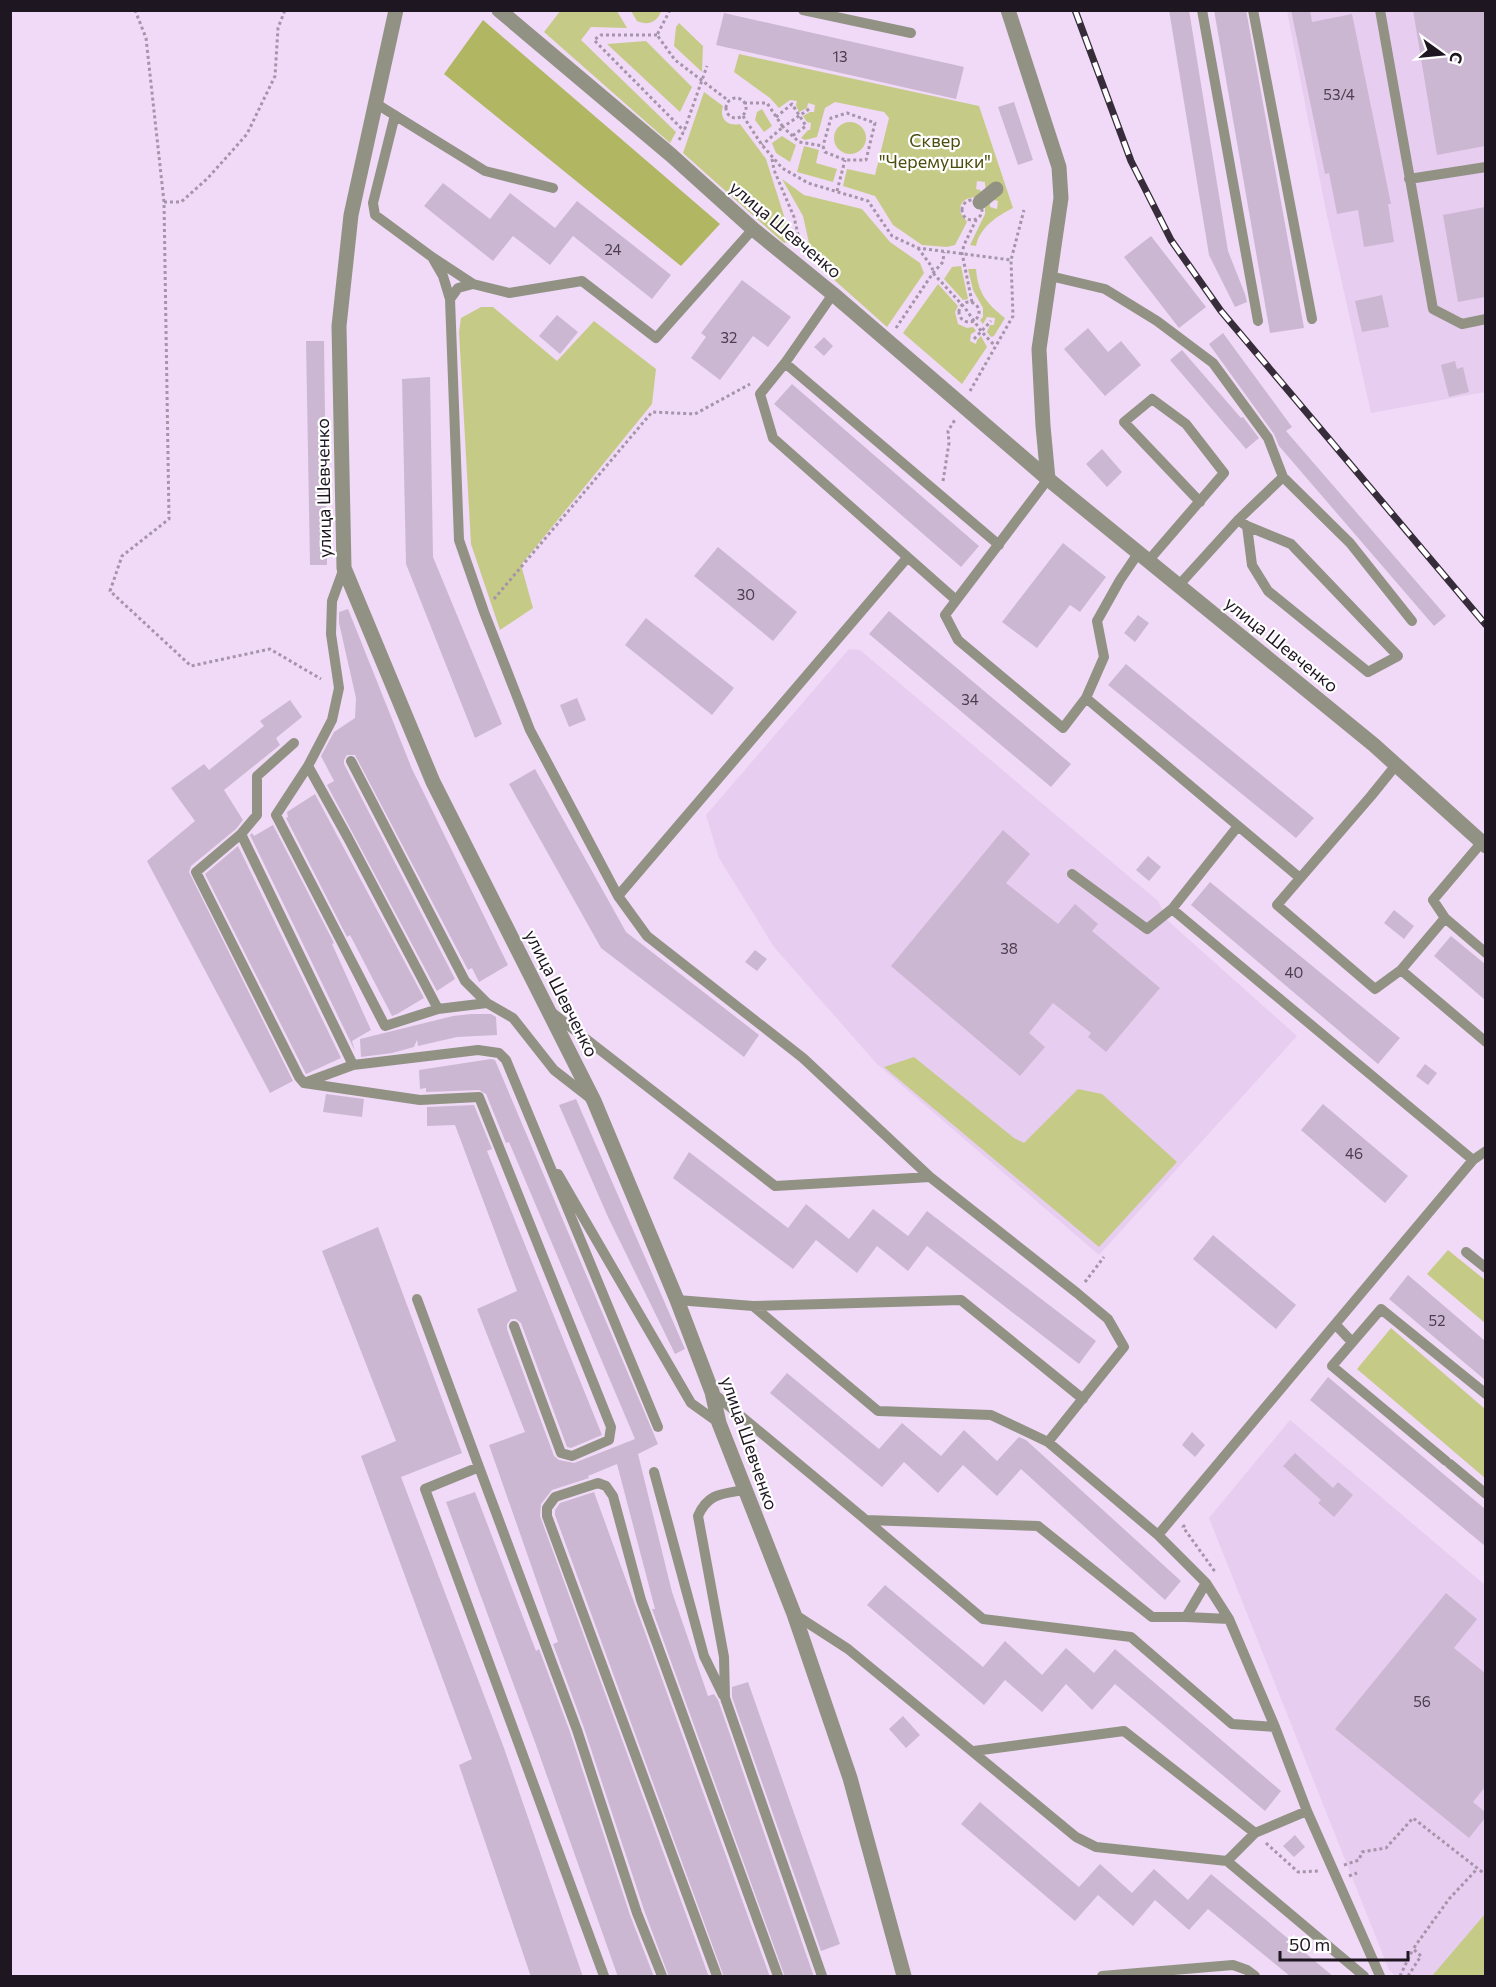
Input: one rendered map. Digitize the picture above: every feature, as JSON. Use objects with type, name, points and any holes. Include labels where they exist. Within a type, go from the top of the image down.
[{"type":"street","name":"улица Шевченко","points":[[396,10],[351,215],[339,326],[344,568],[433,782],[594,1101],[677,1300],[712,1392],[719,1423],[794,1614],[850,1778],[904,1977]]},
{"type":"street","name":"улица Шевченко","points":[[499,10],[1048,479],[1374,745],[1484,844]]},
{"type":"street","points":[[1008,10],[1059,167],[1061,198],[1039,349],[1048,479]]},
{"type":"lane","points":[[803,10],[912,33]]},
{"type":"lane","points":[[1202,10],[1258,321]]},
{"type":"lane","points":[[1253,10],[1312,319]]},
{"type":"lane","points":[[1380,10],[1433,309],[1462,324],[1485,319]]},
{"type":"lane","points":[[375,103],[485,171],[553,188]]},
{"type":"lane","points":[[395,115],[373,203],[375,215],[473,284],[509,293],[582,281],[656,338],[753,229]]},
{"type":"lane","points":[[1409,179],[1485,167]]},
{"type":"lane","points":[[432,257],[443,276],[450,299],[459,540],[530,730],[618,896],[647,936],[804,1058],[930,1177],[1108,1319],[1124,1347],[1048,1442]]},
{"type":"lane","points":[[1050,276],[1105,290],[1157,321],[1213,363],[1268,438],[1282,477],[1350,543],[1412,621]]},
{"type":"lane","points":[[450,299],[458,288],[473,284]]},
{"type":"lane","points":[[833,294],[785,363],[760,394],[773,438],[956,600]]},
{"type":"lane","points":[[785,363],[999,545]]},
{"type":"lane","points":[[1048,479],[945,615],[958,639],[1063,728],[1086,698],[1104,657],[1097,621],[1120,580],[1200,502],[1224,472],[1186,424],[1152,399],[1124,422],[1200,502]]},
{"type":"lane","points":[[1179,585],[1243,523],[1282,477]]},
{"type":"lane","points":[[1243,523],[1291,544],[1398,656],[1368,672],[1268,591],[1252,565],[1243,523]]},
{"type":"lane","points":[[618,896],[907,558]]},
{"type":"lane","points":[[344,568],[332,601],[331,634],[339,688],[332,720],[308,766],[276,815],[385,1026],[438,1009],[487,1003]]},
{"type":"lane","points":[[1086,698],[1300,878]]},
{"type":"lane","points":[[294,743],[257,776],[256,815],[241,834],[196,872],[304,1083],[420,1100],[479,1097],[611,1428],[609,1440],[572,1456],[561,1453],[514,1326]]},
{"type":"lane","points":[[351,760],[465,981],[487,1003],[513,1018],[554,1070],[594,1101]]},
{"type":"lane","points":[[1396,765],[1277,905],[1375,989],[1401,970],[1445,918]]},
{"type":"lane","points":[[308,766],[438,1009]]},
{"type":"lane","points":[[1072,874],[1147,929],[1172,909],[1238,826]]},
{"type":"lane","points":[[241,834],[353,1065]]},
{"type":"lane","points":[[1484,844],[1433,900],[1445,918],[1485,953]]},
{"type":"lane","points":[[1172,909],[1473,1160]]},
{"type":"lane","points":[[1401,970],[1485,1042]]},
{"type":"lane","points":[[550,1011],[775,1186],[930,1177]]},
{"type":"lane","points":[[304,1083],[353,1065],[478,1050],[499,1053],[506,1060],[658,1427]]},
{"type":"lane","points":[[540,1142],[691,1402],[719,1423]]},
{"type":"lane","points":[[1158,1535],[1473,1160],[1485,1151]]},
{"type":"lane","points":[[1466,1252],[1485,1268]]},
{"type":"lane","points":[[417,1299],[577,1730],[636,1913],[662,1977]]},
{"type":"lane","points":[[677,1300],[753,1306],[961,1300],[1083,1399]]},
{"type":"lane","points":[[753,1306],[878,1411],[992,1415],[1048,1442],[1158,1535],[1206,1583],[1229,1619],[1275,1727],[1307,1811],[1380,1977]]},
{"type":"lane","points":[[1485,1394],[1381,1308],[1332,1366],[1485,1494]]},
{"type":"lane","points":[[1335,1325],[1352,1342]]},
{"type":"lane","points":[[712,1392],[983,1619],[1131,1637],[1232,1724],[1275,1727]]},
{"type":"lane","points":[[479,1467],[425,1489],[604,1977]]},
{"type":"lane","points":[[654,1472],[704,1656],[724,1698],[822,1977]]},
{"type":"lane","points":[[717,1977],[547,1516],[547,1508],[555,1497],[598,1483],[606,1486],[613,1496],[641,1600],[778,1977]]},
{"type":"lane","points":[[724,1698],[724,1657],[698,1516],[703,1504],[710,1498],[744,1490]]},
{"type":"lane","points":[[866,1520],[1038,1526],[1152,1617],[1229,1619]]},
{"type":"lane","points":[[1186,1617],[1206,1583]]},
{"type":"lane","points":[[794,1614],[848,1650],[974,1751],[1076,1837],[1096,1847],[1227,1861],[1364,1977]]},
{"type":"lane","points":[[974,1751],[1124,1731],[1255,1833]]},
{"type":"lane","points":[[1227,1861],[1255,1833],[1307,1811]]},
{"type":"lane","points":[[1102,1977],[1233,1965],[1247,1970],[1255,1977]]},
{"type":"path","points":[[135,10],[146,38],[164,202],[169,519],[122,556],[110,591],[191,666],[270,649],[321,679]]},
{"type":"path","points":[[164,202],[181,202],[208,178],[247,134],[275,76],[278,28],[285,10]]},
{"type":"path","points":[[657,35],[670,10]]},
{"type":"path","points":[[657,35],[601,35],[594,40],[684,131]]},
{"type":"path","points":[[657,35],[675,60],[729,101],[738,99],[744,103],[767,103],[783,127],[799,142],[823,146]]},
{"type":"path","points":[[671,155],[684,131],[707,66]]},
{"type":"path","points":[[729,101],[726,107],[730,116],[736,118],[742,116],[746,111],[744,103]]},
{"type":"path","points":[[776,117],[792,104],[806,126],[792,136]]},
{"type":"path","points":[[762,145],[809,109]]},
{"type":"path","points":[[847,113],[875,123],[866,160],[845,160],[825,152],[823,146],[831,118],[847,113]]},
{"type":"path","points":[[742,116],[771,157],[782,168],[807,183],[868,201],[892,236],[918,249],[1011,260]]},
{"type":"path","points":[[771,157],[774,170],[794,217],[800,243]]},
{"type":"path","points":[[837,191],[845,160]]},
{"type":"path","points":[[941,497],[949,443],[948,431],[1013,316],[1011,260],[1024,210]]},
{"type":"path","points":[[975,321],[980,312],[972,302],[962,253],[963,245],[976,220]]},
{"type":"path","points":[[918,249],[932,267],[933,273],[962,304],[995,346]]},
{"type":"path","points":[[888,340],[933,273],[943,262],[944,252]]},
{"type":"path","points":[[962,304],[972,302]]},
{"type":"path","points":[[962,304],[959,310],[960,317],[965,322],[975,321]]},
{"type":"path","points":[[974,339],[991,321]]},
{"type":"path","points":[[484,612],[652,412],[695,414],[751,384]]},
{"type":"path","points":[[1077,1293],[1104,1257]]},
{"type":"path","points":[[1191,1517],[1183,1527],[1214,1568],[1218,1578]]},
{"type":"path","points":[[1386,1848],[1413,1818],[1485,1875]]},
{"type":"path","points":[[1400,1977],[1413,1949],[1449,1899],[1477,1869]]},
{"type":"path","points":[[1408,1977],[1421,1956],[1413,1949]]},
{"type":"shaded area","points":[[1287,11],[1485,11],[1485,392],[1371,413],[1326,211]]},
{"type":"shaded area","points":[[849,649],[860,650],[1158,901],[1168,921],[1297,1036],[1099,1255],[876,1063],[774,947],[719,858],[706,815]]},
{"type":"shaded area","points":[[1290,1420],[1485,1585],[1485,1976],[1395,1976],[1389,1970],[1209,1518]]},
{"type":"green space","points":[[561,10],[617,11],[627,28],[591,27],[581,40],[676,132],[670,143],[544,32]]},
{"type":"green space","points":[[661,10],[660,15],[649,23],[637,21],[631,11]]},
{"type":"green space","points":[[483,20],[720,224],[681,266],[444,74]]},
{"type":"green space","points":[[679,23],[703,46],[702,72],[674,46],[676,27]]},
{"type":"green space","points":[[646,41],[692,87],[680,112],[607,44]]},
{"type":"green space","name":"Сквер \"Черемушки\"","points":[[739,54],[979,106],[1013,208],[985,228],[976,246],[970,245],[985,214],[985,206],[990,203],[990,207],[997,209],[998,201],[989,194],[985,182],[977,181],[976,189],[980,190],[984,196],[964,200],[962,203],[960,212],[967,222],[955,245],[947,247],[922,245],[893,225],[875,196],[843,186],[847,169],[875,175],[889,118],[884,112],[835,102],[825,108],[817,137],[805,140],[801,138],[810,130],[811,123],[807,122],[803,116],[814,112],[815,105],[808,103],[807,108],[799,112],[797,101],[790,100],[779,108],[770,98],[734,72]]},
{"type":"green space","points":[[704,92],[723,106],[722,114],[725,121],[735,125],[740,124],[766,159],[792,241],[784,243],[683,153]]},
{"type":"green space","points":[[762,109],[772,126],[764,132],[755,120],[757,112]]},
{"type":"green space","points":[[850,122],[861,127],[866,138],[861,149],[850,154],[839,149],[834,138],[839,127]]},
{"type":"green space","points":[[782,136],[796,145],[790,162],[776,153],[772,143]]},
{"type":"green space","points":[[804,146],[819,150],[816,163],[837,169],[833,182],[797,172]]},
{"type":"green space","points":[[782,179],[804,195],[862,209],[890,242],[920,263],[924,273],[887,327],[813,261],[803,216]]},
{"type":"green space","points":[[961,266],[968,299],[963,300],[944,279],[952,267]]},
{"type":"green space","points":[[968,269],[976,269],[984,297],[1005,318],[994,336],[991,337],[987,332],[990,325],[994,325],[995,318],[987,317],[983,324],[980,320],[983,317],[983,308],[973,290]]},
{"type":"green space","points":[[938,284],[958,306],[955,312],[958,324],[967,328],[973,327],[976,331],[971,334],[970,341],[976,344],[981,336],[987,347],[962,384],[903,333]]},
{"type":"green space","points":[[481,307],[493,307],[557,361],[594,321],[656,369],[652,404],[521,565],[533,608],[500,630],[471,544],[459,332],[461,318]]},
{"type":"green space","points":[[914,1057],[1014,1138],[1024,1143],[1078,1089],[1102,1094],[1177,1162],[1099,1247],[884,1067]]},
{"type":"green space","points":[[1448,1250],[1485,1280],[1485,1323],[1427,1274]]},
{"type":"green space","points":[[1391,1328],[1485,1409],[1485,1478],[1357,1369]]},
{"type":"green space","points":[[1485,1914],[1485,1976],[1432,1976]]},
{"type":"building","points":[[1169,10],[1189,10],[1228,251],[1247,302],[1235,307],[1209,255]]},
{"type":"building","points":[[1214,10],[1246,10],[1304,328],[1270,333]]},
{"type":"building","points":[[1291,10],[1310,10],[1312,22],[1352,14],[1391,204],[1388,204],[1394,242],[1364,247],[1358,210],[1337,214],[1329,173],[1325,174]]},
{"type":"building","points":[[1413,10],[1485,10],[1485,146],[1437,155]]},
{"type":"building","points":[[724,13],[964,67],[956,99],[716,45]]},
{"type":"building","points":[[1014,102],[1033,160],[1018,165],[998,107]]},
{"type":"building","points":[[443,183],[490,219],[510,193],[555,228],[577,201],[671,275],[652,299],[573,236],[550,265],[513,236],[493,261],[424,206]]},
{"type":"building","points":[[1485,207],[1485,297],[1458,302],[1443,215]]},
{"type":"building","points":[[1151,236],[1206,307],[1179,328],[1124,257]]},
{"type":"building","points":[[742,280],[791,317],[768,347],[753,336],[720,380],[691,358],[706,337],[701,333]]},
{"type":"building","points":[[1382,295],[1389,327],[1362,332],[1355,301]]},
{"type":"building","points":[[557,315],[578,332],[560,354],[539,336]]},
{"type":"building","points":[[1088,328],[1108,352],[1121,341],[1141,365],[1105,396],[1064,349]]},
{"type":"building","points":[[1223,333],[1292,427],[1286,431],[1446,616],[1434,626],[1279,446],[1274,434],[1209,344]]},
{"type":"building","points":[[824,337],[833,346],[824,356],[814,347]]},
{"type":"building","points":[[306,341],[324,341],[327,565],[310,565]]},
{"type":"building","points":[[1182,350],[1259,438],[1246,449],[1170,360]]},
{"type":"building","points":[[1455,361],[1457,369],[1463,367],[1469,392],[1449,397],[1441,365]]},
{"type":"building","points":[[430,377],[433,557],[502,724],[475,738],[406,564],[402,379]]},
{"type":"building","points":[[792,384],[979,546],[961,567],[774,404]]},
{"type":"building","points":[[1102,449],[1122,472],[1107,487],[1086,464]]},
{"type":"building","points":[[1063,543],[1106,577],[1080,612],[1070,605],[1037,648],[1002,622]]},
{"type":"building","points":[[718,547],[797,612],[773,641],[694,576]]},
{"type":"building","points":[[348,609],[412,769],[508,965],[479,982],[472,968],[468,970],[355,755],[347,755],[344,764],[455,979],[437,991],[327,785],[334,781],[321,756],[334,732],[355,718],[356,698],[339,623],[339,612]]},
{"type":"building","points":[[889,611],[1071,764],[1051,787],[869,634]]},
{"type":"building","points":[[1138,615],[1149,623],[1135,642],[1124,633]]},
{"type":"building","points":[[646,618],[734,688],[712,715],[625,645]]},
{"type":"building","points":[[1126,664],[1314,818],[1296,838],[1108,685]]},
{"type":"building","points":[[577,698],[586,720],[569,727],[560,705]]},
{"type":"building","points":[[290,700],[302,717],[276,738],[280,745],[224,790],[243,820],[236,829],[191,866],[189,872],[293,1081],[270,1093],[147,861],[195,821],[171,788],[204,764],[209,770],[264,726],[260,721]]},
{"type":"building","points":[[535,769],[626,932],[759,1035],[744,1057],[601,948],[509,784]]},
{"type":"building","points":[[315,794],[424,998],[392,1016],[350,935],[347,937],[286,818],[288,817],[287,812]]},
{"type":"building","points":[[273,825],[334,943],[332,944],[371,1030],[352,1041],[355,1051],[250,835],[252,833],[254,836]]},
{"type":"building","points":[[1003,830],[1030,854],[1006,883],[1058,924],[1075,904],[1098,924],[1092,931],[1160,988],[1106,1052],[1088,1037],[1091,1033],[1053,1003],[1029,1033],[1045,1047],[1020,1076],[891,966]]},
{"type":"building","points":[[238,846],[341,1058],[306,1074],[205,874]]},
{"type":"building","points":[[1148,856],[1161,867],[1149,881],[1136,870]]},
{"type":"building","points":[[1210,882],[1400,1038],[1378,1064],[1191,905]]},
{"type":"building","points":[[1394,910],[1414,926],[1404,939],[1384,923]]},
{"type":"building","points":[[1451,936],[1485,964],[1485,1000],[1434,956]]},
{"type":"building","points":[[755,950],[767,959],[757,971],[745,962]]},
{"type":"building","points":[[491,1014],[496,1017],[497,1035],[457,1037],[418,1046],[417,1040],[414,1047],[392,1053],[361,1057],[360,1039],[453,1016]]},
{"type":"building","points":[[495,1060],[658,1444],[638,1454],[672,1592],[708,1696],[714,1694],[718,1700],[814,1977],[785,1977],[652,1609],[655,1609],[617,1464],[588,1476],[589,1478],[552,1490],[541,1504],[540,1516],[709,1977],[669,1977],[644,1910],[584,1728],[553,1644],[558,1642],[489,1445],[525,1432],[477,1309],[517,1291],[455,1125],[427,1126],[427,1107],[474,1105],[492,1149],[487,1151],[602,1435],[571,1448],[567,1447],[521,1323],[516,1319],[511,1319],[507,1324],[507,1329],[554,1456],[559,1460],[574,1463],[635,1439],[509,1142],[506,1143],[486,1094],[479,1090],[426,1092],[426,1088],[420,1089],[419,1070]]},
{"type":"building","points":[[1425,1064],[1437,1073],[1428,1085],[1416,1076]]},
{"type":"building","points":[[326,1094],[364,1099],[362,1117],[323,1112]]},
{"type":"building","points":[[576,1099],[685,1349],[675,1354],[608,1217],[559,1105]]},
{"type":"building","points":[[1323,1104],[1408,1176],[1385,1203],[1301,1130]]},
{"type":"building","points":[[689,1152],[788,1228],[806,1204],[849,1239],[873,1209],[908,1236],[927,1211],[1096,1341],[1079,1364],[927,1246],[908,1271],[877,1246],[857,1273],[816,1240],[793,1269],[673,1178]]},
{"type":"building","points":[[378,1227],[462,1453],[401,1477],[504,1748],[583,1977],[531,1977],[459,1765],[472,1759],[361,1456],[396,1441],[322,1251]]},
{"type":"building","points":[[1213,1235],[1296,1305],[1276,1329],[1193,1259]]},
{"type":"building","points":[[1408,1275],[1485,1341],[1485,1380],[1389,1299]]},
{"type":"building","points":[[787,1373],[879,1449],[902,1423],[941,1456],[964,1430],[997,1461],[1019,1437],[1026,1440],[1181,1581],[1165,1600],[1021,1469],[997,1496],[963,1465],[938,1493],[904,1462],[882,1487],[770,1393]]},
{"type":"building","points":[[1328,1377],[1485,1509],[1485,1546],[1310,1400]]},
{"type":"building","points":[[1192,1432],[1205,1445],[1195,1457],[1182,1445]]},
{"type":"building","points":[[1295,1453],[1333,1488],[1338,1482],[1353,1495],[1334,1517],[1318,1503],[1321,1500],[1283,1466]]},
{"type":"building","points":[[475,1492],[536,1651],[539,1649],[570,1732],[630,1915],[654,1977],[618,1977],[536,1745],[446,1502]]},
{"type":"building","points":[[594,1492],[770,1977],[724,1977],[555,1515],[555,1510],[560,1503]]},
{"type":"building","points":[[885,1585],[983,1667],[1005,1641],[1042,1675],[1066,1648],[1094,1673],[1115,1649],[1281,1791],[1265,1811],[1115,1684],[1092,1710],[1066,1684],[1042,1712],[1005,1680],[984,1705],[867,1605]]},
{"type":"building","points":[[1446,1593],[1477,1619],[1454,1648],[1485,1673],[1485,1787],[1473,1802],[1485,1812],[1485,1818],[1469,1838],[1335,1729]]},
{"type":"building","points":[[748,1682],[840,1944],[821,1951],[732,1697],[732,1687]]},
{"type":"building","points":[[903,1716],[920,1735],[906,1748],[889,1729]]},
{"type":"building","points":[[980,1802],[1079,1887],[1100,1864],[1132,1893],[1154,1869],[1188,1900],[1211,1874],[1334,1977],[1291,1977],[1208,1909],[1189,1930],[1155,1900],[1133,1926],[1098,1895],[1075,1921],[961,1824]]},
{"type":"building","points":[[1295,1835],[1305,1847],[1294,1857],[1283,1846]]},
{"type":"railway","points":[[1075,10],[1131,161],[1171,240],[1221,311],[1486,625]]}]
